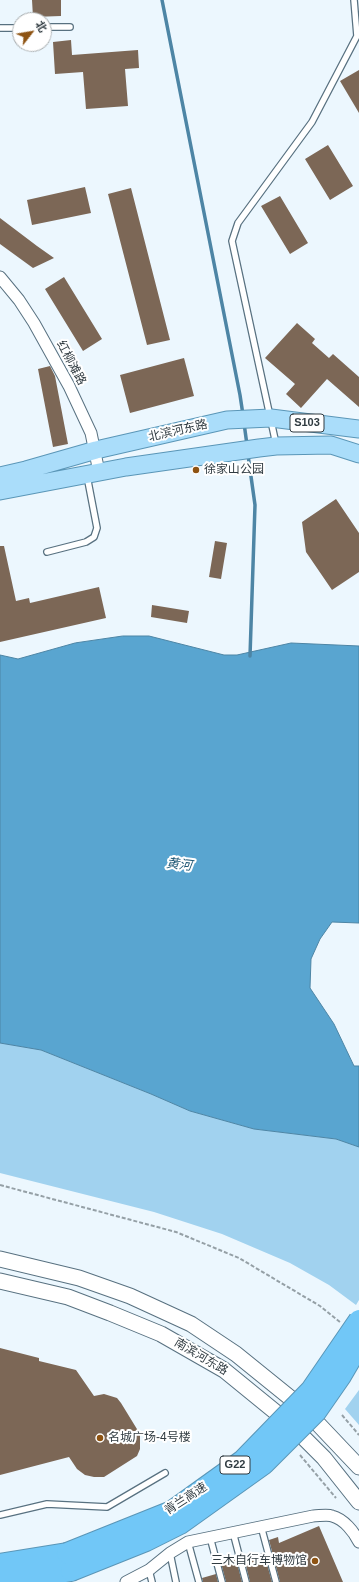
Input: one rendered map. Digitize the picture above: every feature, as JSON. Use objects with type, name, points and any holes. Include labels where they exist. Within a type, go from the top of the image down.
[{"type":"highway","name":"青兰高速","points":[[69,1562],[172,1511],[243,1460],[311,1390],[351,1322]]},
{"type":"highway","name":"青兰高速","points":[[69,1562],[146,1541],[180,1524],[264,1464],[316,1412],[341,1376],[359,1345]]},
{"type":"highway","points":[[0,1564],[69,1562]]},
{"type":"highway","points":[[6,1582],[69,1562]]},
{"type":"main road","name":"北滨河东路","points":[[0,476],[96,450],[227,420],[263,418],[359,429]]},
{"type":"main road","name":"S103","points":[[276,446],[331,445],[359,454]]},
{"type":"main road","points":[[0,491],[93,473],[230,451],[276,446]]},
{"type":"main road","name":"南滨河东路","points":[[0,1259],[86,1281],[130,1296],[191,1324],[236,1354],[304,1409],[359,1467]]},
{"type":"main road","name":"南滨河东路","points":[[0,1280],[68,1297],[110,1313],[162,1334],[224,1370],[289,1423],[324,1458],[359,1502]]},
{"type":"street","name":"红柳滩路","points":[[0,277],[19,300],[34,323],[69,386],[92,433],[96,450],[93,473]]},
{"type":"street","points":[[127,1582],[149,1570],[170,1553],[188,1542],[233,1531],[313,1516],[331,1515],[342,1521],[357,1537],[359,1542]]},
{"type":"lane","points":[[276,446],[263,418],[232,241],[238,223],[312,122],[357,36],[354,0]]},
{"type":"lane","points":[[52,27],[70,26]]},
{"type":"lane","points":[[0,28],[12,28]]},
{"type":"lane","points":[[47,552],[86,542],[91,540],[96,533],[97,528],[93,473]]},
{"type":"lane","points":[[0,1515],[47,1504],[108,1507],[165,1473]]},
{"type":"lane","points":[[261,1526],[276,1582]]},
{"type":"lane","points":[[233,1531],[246,1582]]},
{"type":"lane","points":[[210,1536],[222,1582]]},
{"type":"lane","points":[[188,1542],[199,1582]]},
{"type":"lane","points":[[170,1553],[176,1582]]},
{"type":"lane","points":[[149,1570],[152,1582]]},
{"type":"path","points":[[0,1185],[176,1232],[239,1258],[320,1306],[351,1322]]},
{"type":"path","points":[[342,1415],[359,1435]]},
{"type":"path","points":[[300,1455],[336,1498]]},
{"type":"shaded area","points":[[0,1043],[41,1050],[190,1111],[254,1129],[336,1139],[359,1147],[359,1300],[356,1305],[329,1285],[290,1263],[222,1234],[154,1212],[0,1173]]},
{"type":"shaded area","points":[[359,1390],[359,1425],[345,1409]]},
{"type":"water","name":"黄河","points":[[123,636],[149,636],[224,655],[237,655],[291,643],[359,646],[359,923],[332,922],[320,939],[311,959],[310,988],[334,1024],[354,1066],[359,1066],[359,1147],[336,1139],[254,1129],[190,1111],[41,1050],[0,1043],[0,655],[18,659],[75,643]]},
{"type":"building","points":[[32,0],[61,0],[61,16],[52,16],[52,12],[33,12]]},
{"type":"building","points":[[71,40],[72,55],[138,50],[139,68],[125,69],[128,106],[86,109],[83,72],[55,74],[53,42]]},
{"type":"building","points":[[359,70],[359,113],[340,81]]},
{"type":"building","points":[[328,145],[353,186],[330,200],[305,159]]},
{"type":"building","points":[[85,187],[91,213],[32,225],[27,200]]},
{"type":"building","points":[[131,188],[170,340],[147,345],[108,194]]},
{"type":"building","points":[[280,196],[308,243],[290,254],[261,206]]},
{"type":"building","points":[[0,218],[54,258],[33,268],[0,244]]},
{"type":"building","points":[[64,277],[102,339],[83,351],[45,289]]},
{"type":"building","points":[[297,323],[315,339],[312,343],[329,358],[333,354],[359,377],[359,407],[327,379],[301,408],[286,394],[295,384],[265,358]]},
{"type":"building","points":[[184,358],[194,396],[130,413],[120,375]]},
{"type":"building","points":[[50,366],[55,376],[68,444],[53,447],[38,369]]},
{"type":"building","points":[[336,499],[359,533],[359,572],[332,590],[306,552],[302,522]]},
{"type":"building","points":[[215,541],[227,543],[221,579],[209,577]]},
{"type":"building","points":[[0,546],[4,546],[16,601],[29,598],[30,603],[99,587],[106,618],[0,642]]},
{"type":"building","points":[[152,605],[189,611],[187,623],[151,617]]},
{"type":"building","points":[[0,1348],[39,1358],[39,1361],[76,1370],[94,1396],[104,1394],[117,1398],[140,1434],[140,1449],[137,1456],[104,1477],[85,1475],[77,1469],[69,1457],[0,1475]]},
{"type":"building","name":"三木自行车博物馆","points":[[319,1526],[343,1582],[280,1582],[269,1540],[278,1537],[279,1543]]},
{"type":"building","points":[[264,1553],[272,1582],[250,1582],[244,1558]]},
{"type":"building","points":[[236,1559],[242,1582],[226,1582],[221,1563]]},
{"type":"building","points":[[216,1574],[218,1582],[203,1582],[202,1578]]},
{"type":"waterway","points":[[162,0],[243,415]]},
{"type":"waterway","points":[[244,423],[247,445]]},
{"type":"waterway","points":[[248,455],[255,505],[250,656]]},
{"type":"place","name":"徐家山公园","points":[[196,470]]},
{"type":"place","name":"名城广场-4号楼","points":[[100,1438]]},
{"type":"place","name":"三木自行车博物馆","points":[[315,1561]]}]
